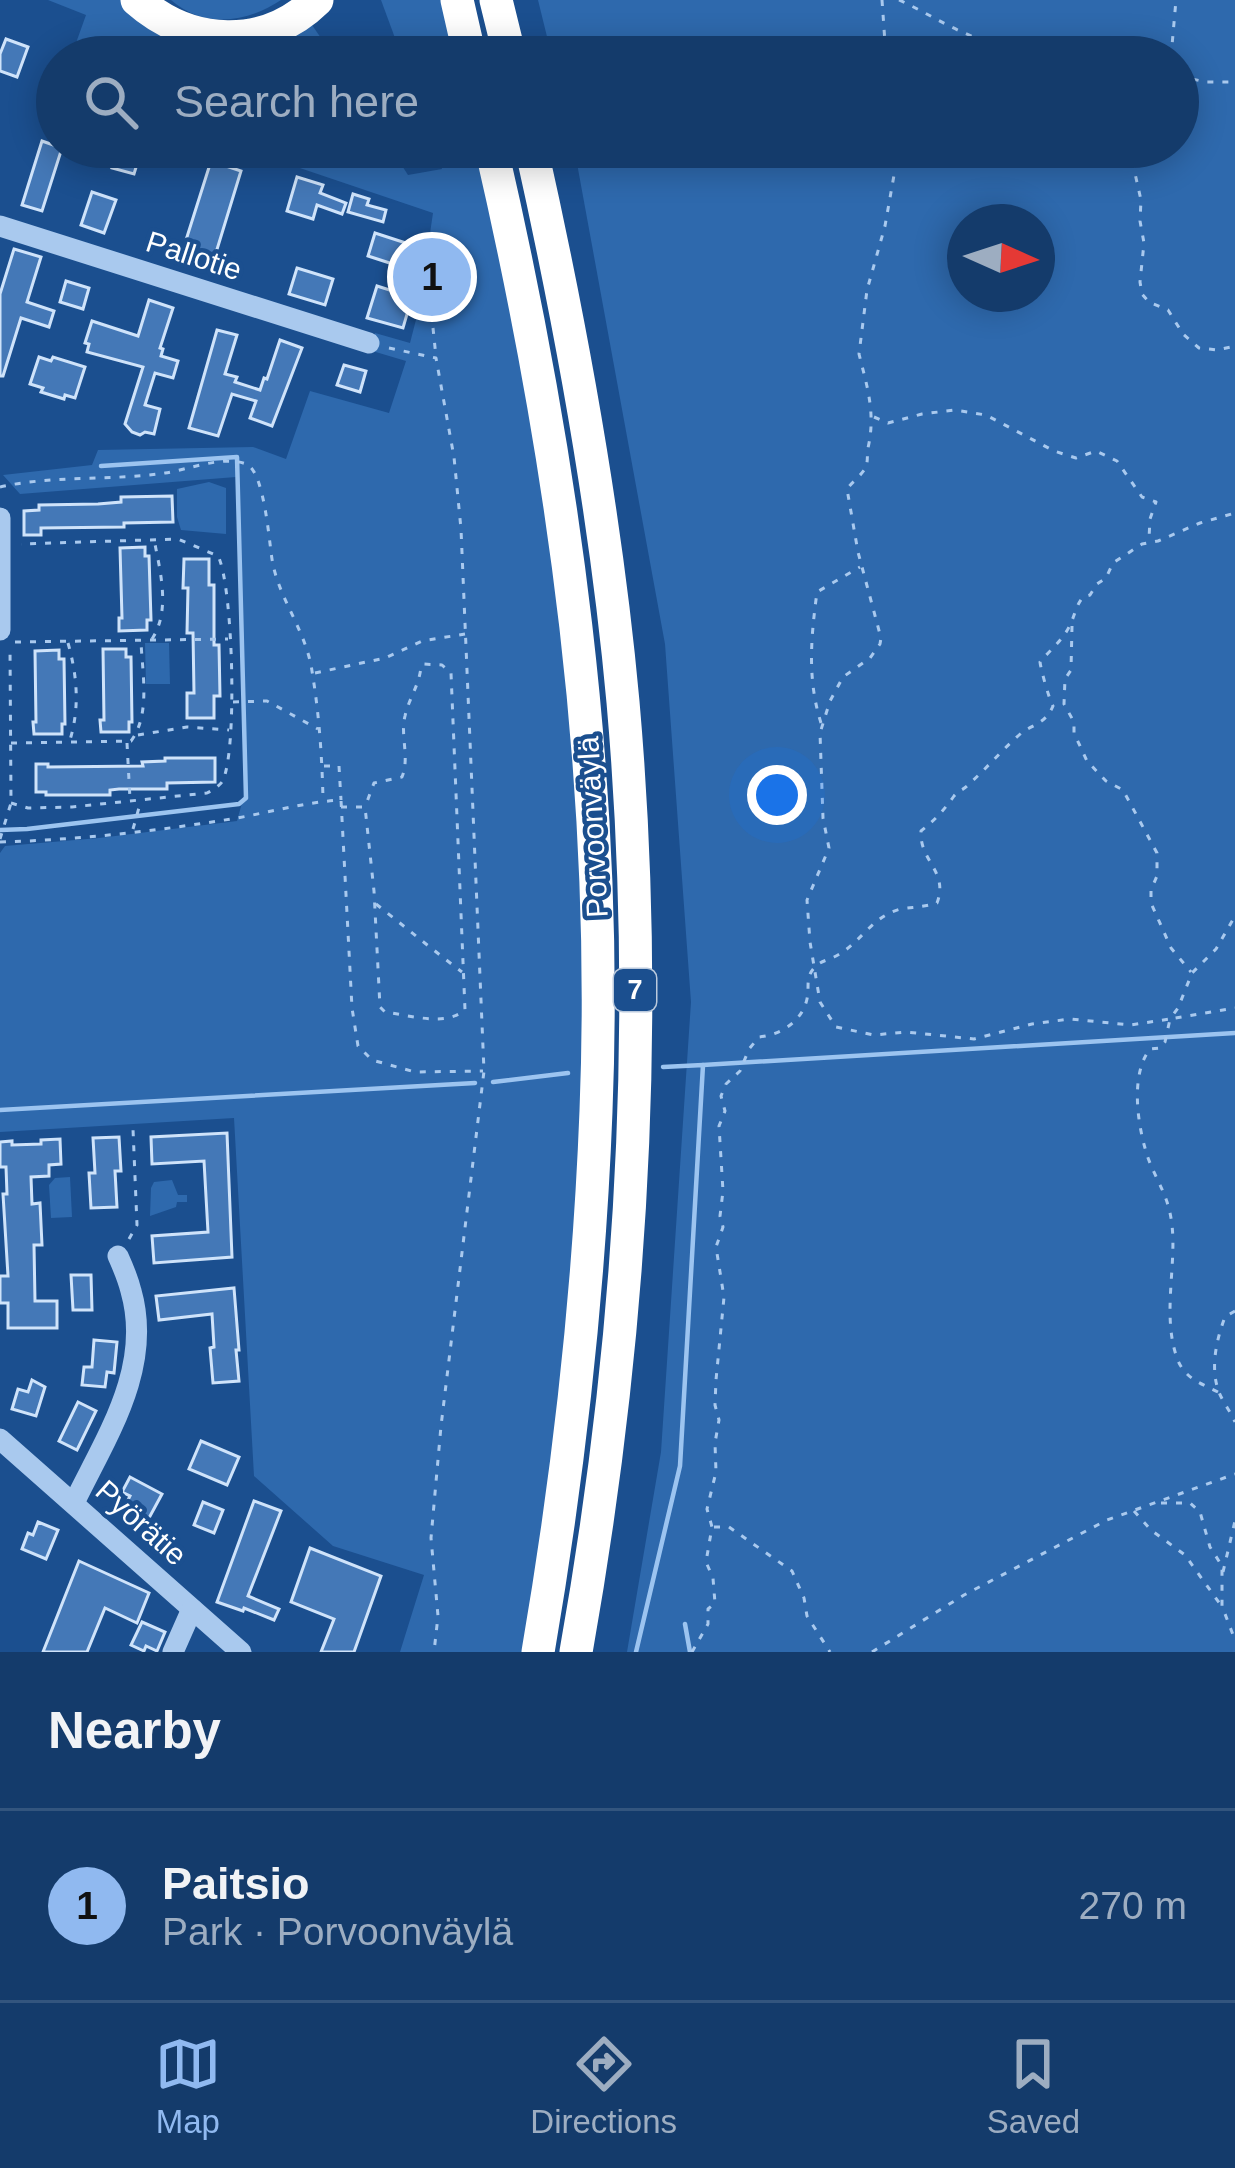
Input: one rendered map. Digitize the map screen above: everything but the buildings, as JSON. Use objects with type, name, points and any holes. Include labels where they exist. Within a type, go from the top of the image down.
[{"type":"highway","points":[[137,0],[173,26],[212,36]]},
{"type":"highway","points":[[243,36],[275,29],[317,0]]},
{"type":"highway","points":[[457,0],[465,36]]},
{"type":"highway","points":[[496,0],[505,36]]},
{"type":"highway","name":"Porvoonväylä","points":[[496,168],[531,330],[559,500],[582,687],[594,869],[596,1106],[586,1294],[574,1417],[538,1652]]},
{"type":"highway","name":"Porvoonväylä","points":[[536,168],[570,328],[595,479],[622,700],[633,867],[635,1109],[627,1268],[602,1489],[576,1652]]},
{"type":"street","name":"Pallotie","points":[[0,226],[369,343]]},
{"type":"street","points":[[0,518],[0,630]]},
{"type":"street","points":[[74,1503],[133,1374],[133,1295],[118,1256]]},
{"type":"street","name":"Pyörätie","points":[[0,1438],[241,1652]]},
{"type":"street","points":[[173,1652],[192,1609]]},
{"type":"path","points":[[882,0],[885,36]]},
{"type":"path","points":[[899,0],[972,36]]},
{"type":"path","points":[[1173,36],[1176,0]]},
{"type":"path","points":[[1199,80],[1235,82]]},
{"type":"path","points":[[821,725],[843,677],[870,658],[880,644],[847,489],[866,467],[873,417],[866,369],[859,359],[867,290],[895,168]]},
{"type":"path","points":[[1134,168],[1142,200],[1142,294],[1168,310],[1199,348],[1235,346]]},
{"type":"path","points":[[433,328],[461,529],[484,1071],[431,1538],[438,1616],[434,1652]]},
{"type":"path","points":[[369,343],[436,358]]},
{"type":"path","points":[[873,417],[888,423],[922,414],[970,412],[986,415],[1076,458],[1096,451],[1117,461],[1134,489],[1156,502],[1149,543]]},
{"type":"path","points":[[0,487],[168,473],[207,463],[245,463],[254,469],[273,570],[304,636],[313,673],[323,801]]},
{"type":"path","points":[[1192,973],[1172,948],[1151,903],[1157,853],[1123,790],[1106,781],[1088,761],[1064,704],[1065,679],[1071,670],[1076,607],[1106,578],[1113,563],[1142,544],[1235,513]]},
{"type":"path","points":[[152,640],[163,609],[154,539]]},
{"type":"path","points":[[1,544],[178,539],[218,556],[227,586],[230,639],[230,730],[219,786],[207,793],[141,803],[28,808],[10,803]]},
{"type":"path","points":[[862,566],[817,592],[810,637],[829,848],[807,900],[820,1002],[830,1021],[836,1027],[874,1035],[906,1032],[974,1040],[1070,1019],[1130,1025],[1235,1008]]},
{"type":"path","points":[[692,1652],[708,1624],[708,1609],[715,1603],[706,1562],[712,1527],[707,1509],[716,1472],[716,1380],[724,1297],[716,1247],[723,1227],[719,1126],[725,1111],[721,1096],[740,1071],[748,1048],[759,1037],[789,1028],[796,1019],[807,998],[809,973],[854,942],[870,923],[903,909],[937,903],[940,880],[922,848],[921,831],[949,808],[984,766],[1027,728],[1037,727],[1048,717],[1053,706],[1040,662],[1072,623]]},
{"type":"path","points":[[313,673],[385,658],[422,641],[465,634]]},
{"type":"path","points":[[230,639],[10,642],[10,803],[0,839],[233,818],[323,801],[365,807]]},
{"type":"path","points":[[136,736],[143,700],[141,640]]},
{"type":"path","points":[[67,641],[77,694],[69,742]]},
{"type":"path","points":[[442,665],[451,673],[465,1010],[458,1016],[439,1019],[385,1012],[380,1007],[365,807],[374,783],[402,777],[406,766],[404,720],[420,682],[421,667],[442,665]]},
{"type":"path","points":[[231,702],[267,701],[320,730]]},
{"type":"path","points":[[11,742],[127,741],[187,727],[230,730]]},
{"type":"path","points":[[127,741],[130,802]]},
{"type":"path","points":[[322,766],[339,766],[358,1046],[372,1060],[415,1072],[484,1071]]},
{"type":"path","points":[[134,829],[141,803]]},
{"type":"path","points":[[375,903],[463,973]]},
{"type":"path","points":[[1235,916],[1216,950],[1192,973],[1170,1019],[1166,1042],[1150,1049],[1141,1062],[1140,1116],[1145,1150],[1170,1212],[1169,1305],[1177,1360],[1188,1378],[1218,1392],[1235,1422]]},
{"type":"path","points":[[118,1256],[137,1226],[134,1129]]},
{"type":"path","points":[[1218,1392],[1214,1366],[1219,1333],[1225,1317],[1235,1311]]},
{"type":"path","points":[[872,1652],[964,1595],[1107,1520],[1235,1474]]},
{"type":"path","points":[[1159,1503],[1190,1503],[1200,1512],[1210,1547],[1222,1566],[1222,1606]]},
{"type":"path","points":[[1132,1510],[1185,1556],[1222,1606],[1235,1640]]},
{"type":"path","points":[[1222,1576],[1235,1521]]},
{"type":"path","points":[[712,1527],[729,1527],[793,1571],[807,1616],[830,1652]]},
{"type":"shaded area","points":[[48,0],[129,0],[158,24],[312,25],[320,36],[78,36],[86,15]]},
{"type":"shaded area","points":[[171,0],[281,0],[254,14],[226,20],[197,15]]},
{"type":"shaded area","points":[[381,0],[442,0],[450,36],[394,36]]},
{"type":"shaded area","points":[[538,0],[1235,0],[1235,1652],[627,1652],[661,1452],[691,1002],[665,644],[578,168],[1199,168],[1199,36],[547,36]]},
{"type":"shaded area","points":[[300,168],[404,168],[408,175],[442,168],[480,168],[548,521],[568,682],[579,847],[581,1094],[567,1340],[523,1652],[400,1652],[424,1575],[333,1546],[254,1476],[234,1118],[0,1132],[0,853],[5,846],[237,821],[245,792],[236,477],[20,494],[3,475],[92,465],[98,450],[253,447],[286,459],[310,391],[389,413],[406,361],[369,350],[375,333],[410,343],[433,213]]},
{"type":"shaded area","points":[[209,482],[226,488],[226,534],[181,530],[177,489]]},
{"type":"shaded area","points":[[145,643],[169,643],[170,684],[146,684]]},
{"type":"shaded area","points":[[70,1177],[72,1217],[51,1218],[49,1185],[55,1178]]},
{"type":"shaded area","points":[[172,1180],[178,1195],[187,1195],[187,1202],[150,1216],[154,1182]]},
{"type":"waterway","points":[[0,830],[239,804],[246,798],[237,457],[101,466]]},
{"type":"waterway","points":[[703,1065],[1235,1033]]},
{"type":"waterway","points":[[636,1652],[680,1466],[703,1065],[663,1067]]},
{"type":"waterway","points":[[493,1082],[568,1073]]},
{"type":"waterway","points":[[0,1110],[475,1083]]},
{"type":"waterway","points":[[685,1624],[690,1652]]},
{"type":"place","name":"Paitsio","points":[[432,277]]}]
